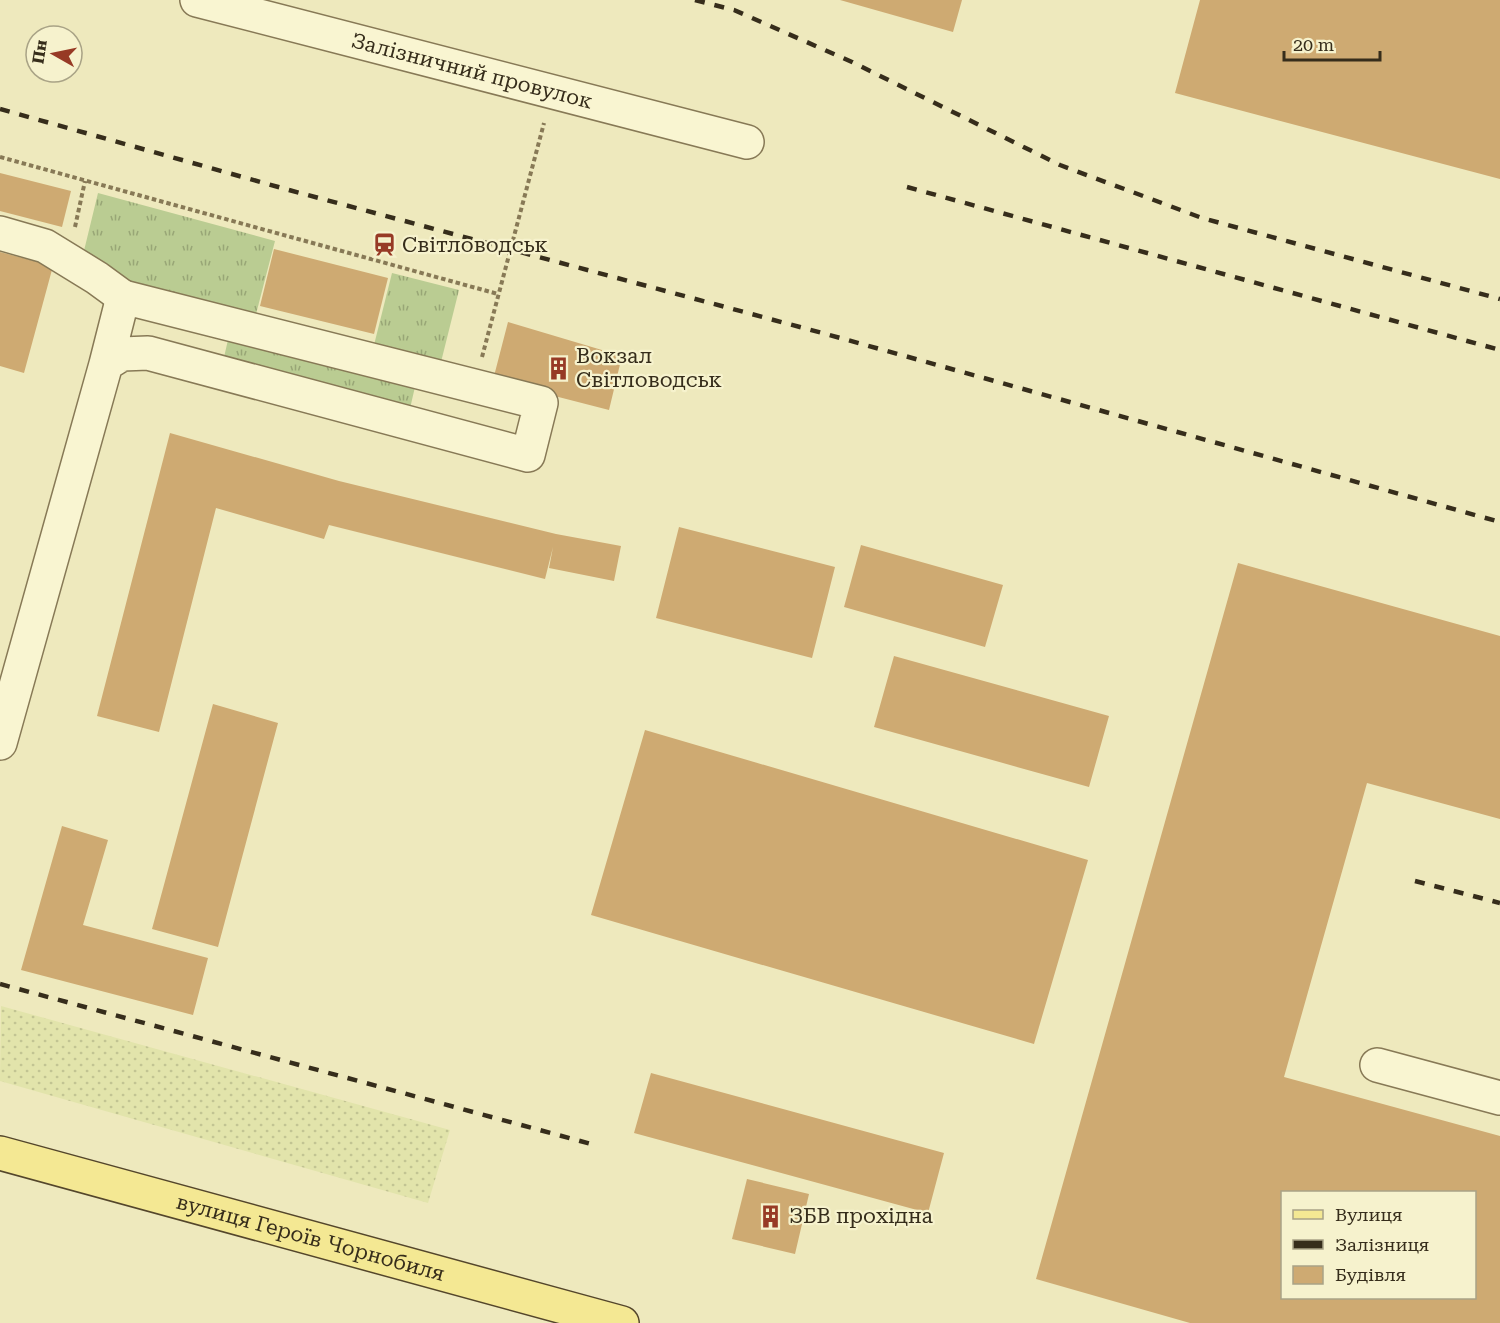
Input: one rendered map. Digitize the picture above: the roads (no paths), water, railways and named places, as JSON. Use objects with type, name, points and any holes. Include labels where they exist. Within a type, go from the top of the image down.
[{"type":"main road","name":"вулиця Героїв Чорнобиля","points":[[0,1153],[622,1323]]},
{"type":"street","name":"Залізничний провулок","points":[[197,0],[747,142]]},
{"type":"street","points":[[0,234],[45,246],[123,297],[541,403],[528,455],[148,353],[122,354],[106,364]]},
{"type":"street","points":[[0,742],[123,297]]},
{"type":"street","points":[[1377,1065],[1500,1098]]},
{"type":"railway","points":[[695,0],[734,10],[852,62],[1060,165],[1202,218],[1500,299]]},
{"type":"railway","points":[[0,109],[289,190],[826,334],[1500,522]]},
{"type":"railway","points":[[907,187],[1500,350]]},
{"type":"railway","points":[[1415,881],[1500,903]]},
{"type":"railway","points":[[0,984],[595,1145]]},
{"type":"place","name":"Світловодськ","points":[[384,245]]},
{"type":"place","name":"Вокзал Світловодськ","points":[[558,368]]},
{"type":"place","name":"ЗБВ прохідна","points":[[771,1216]]}]
